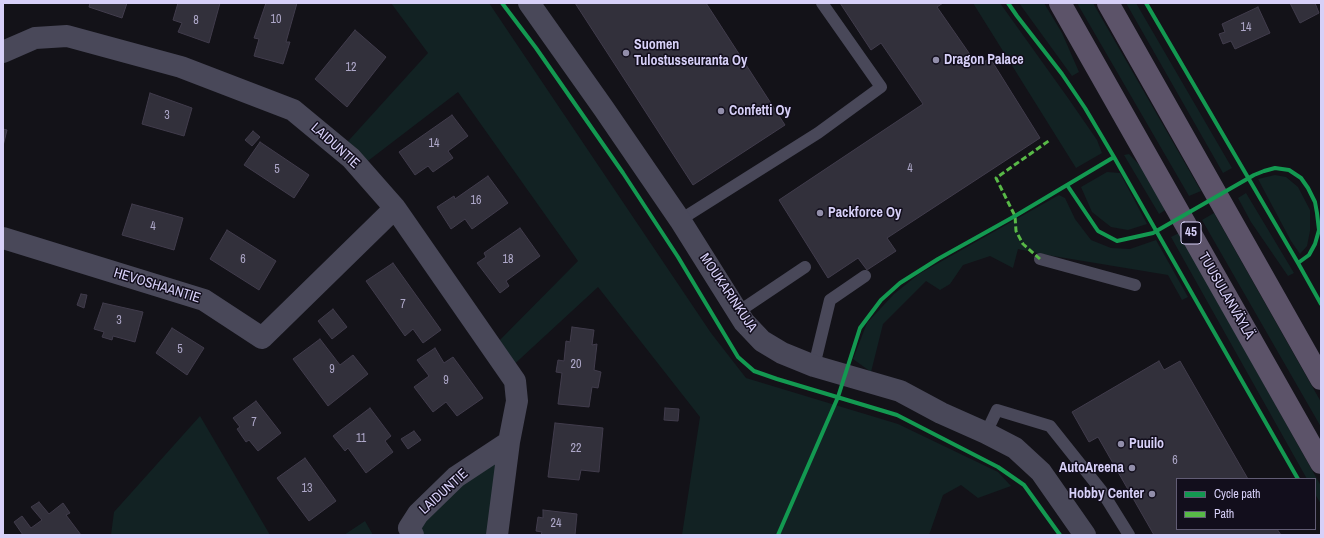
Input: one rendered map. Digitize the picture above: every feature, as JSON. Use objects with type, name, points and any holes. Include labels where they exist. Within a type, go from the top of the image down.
[{"type":"main road","name":"TUUSULANVÄYLÄ","points":[[1060,3],[1321,463]]},
{"type":"main road","points":[[1108,3],[1321,379]]},
{"type":"street","name":"MOUKARINKUJA","points":[[529,3],[680,220],[744,322],[762,341],[782,353],[814,366],[900,391],[941,413],[1015,448],[1041,472],[1085,535]]},
{"type":"street","name":"LAIDUNTIE","points":[[3,52],[36,38],[67,36],[181,67],[293,110],[351,158],[395,208],[515,381],[517,401],[509,442],[497,535]]},
{"type":"street","name":"HEVOSHAANTIE","points":[[3,238],[204,300],[262,338],[395,208]]},
{"type":"street","name":"LAIDUNTIE","points":[[413,535],[409,528],[418,514],[456,477],[509,442]]},
{"type":"lane","points":[[680,220],[818,133],[881,87],[822,3]]},
{"type":"lane","points":[[1040,260],[1135,285]]},
{"type":"lane","points":[[738,312],[805,267]]},
{"type":"lane","points":[[814,366],[830,300],[864,276]]},
{"type":"lane","points":[[986,433],[997,410],[1050,426],[1101,490],[1128,535]]},
{"type":"shaded area","points":[[391,3],[489,3],[711,333],[746,378],[898,424],[998,472],[1011,486],[978,498],[961,485],[943,495],[929,535],[682,535],[700,417],[598,287],[508,370],[492,348],[578,261],[458,92],[360,167],[341,149],[428,53]]},
{"type":"shaded area","points":[[973,3],[1000,3],[1097,140],[1102,153],[1076,168]]},
{"type":"shaded area","points":[[1019,3],[1044,3],[1062,33],[1079,72],[1072,76]]},
{"type":"shaded area","points":[[1077,3],[1093,3],[1201,191],[1189,196]]},
{"type":"shaded area","points":[[1126,3],[1136,3],[1232,168],[1223,173]]},
{"type":"shaded area","points":[[1129,154],[1142,168],[1167,209],[1159,214],[1124,155]]},
{"type":"shaded area","points":[[1107,172],[1120,173],[1147,224],[1128,230],[1111,227],[1092,212],[1081,187]]},
{"type":"shaded area","points":[[1275,175],[1286,177],[1298,187],[1310,210],[1310,231],[1307,246],[1300,254],[1291,241],[1258,179]]},
{"type":"shaded area","points":[[1246,193],[1294,273],[1288,276],[1251,222],[1238,198]]},
{"type":"shaded area","points":[[1059,195],[1065,198],[1075,219],[1091,240],[1111,248],[1130,249],[1156,240],[1188,297],[1182,300],[1168,275],[1018,249],[1013,268],[990,256],[963,265],[950,284],[940,290],[926,281],[883,324],[871,372],[853,359],[867,323],[894,294],[919,274]]},
{"type":"shaded area","points":[[1214,213],[1321,402],[1321,427],[1202,220]]},
{"type":"shaded area","points":[[1179,233],[1321,486],[1321,504],[1316,496],[1316,478],[1306,478],[1171,237]]},
{"type":"shaded area","points":[[200,416],[270,535],[111,535],[114,512]]},
{"type":"shaded area","points":[[514,446],[502,535],[413,535],[461,480]]},
{"type":"shaded area","points":[[365,521],[373,535],[344,535]]},
{"type":"building","points":[[90,3],[127,3],[122,18],[89,7]]},
{"type":"building","points":[[178,3],[220,3],[209,43],[178,32],[182,23],[173,20]]},
{"type":"building","points":[[266,3],[297,3],[286,42],[290,42],[283,64],[254,56],[259,39],[254,38]]},
{"type":"building","points":[[575,3],[706,3],[785,125],[693,185]]},
{"type":"building","points":[[840,3],[943,3],[937,7],[978,66],[990,58],[1040,138],[887,238],[896,251],[867,270],[858,258],[828,278],[779,200],[923,104],[881,43],[871,50]]},
{"type":"building","points":[[1290,3],[1315,3],[1319,13],[1300,23]]},
{"type":"building","points":[[1258,7],[1270,33],[1235,49],[1231,41],[1223,44],[1219,34],[1225,32],[1222,24]]},
{"type":"building","points":[[355,30],[386,57],[347,107],[315,79]]},
{"type":"building","points":[[150,93],[192,108],[184,136],[142,124]]},
{"type":"building","points":[[452,115],[468,136],[448,151],[453,158],[433,172],[428,166],[415,175],[399,152]]},
{"type":"building","points":[[3,129],[7,130],[3,146]]},
{"type":"building","points":[[253,131],[260,137],[252,146],[245,140]]},
{"type":"building","points":[[260,142],[309,175],[294,198],[244,165]]},
{"type":"building","points":[[488,176],[508,203],[472,229],[465,219],[451,229],[437,207],[454,196],[455,199]]},
{"type":"building","points":[[132,204],[183,218],[174,250],[122,235]]},
{"type":"building","points":[[520,228],[540,256],[506,281],[509,286],[500,293],[477,263],[486,257],[484,253]]},
{"type":"building","points":[[227,230],[276,261],[259,290],[210,259]]},
{"type":"building","points":[[393,263],[441,330],[423,343],[413,329],[405,336],[366,281]]},
{"type":"building","points":[[81,294],[87,295],[84,308],[77,305]]},
{"type":"building","points":[[103,303],[143,312],[135,342],[113,336],[112,340],[102,337],[104,332],[94,329]]},
{"type":"building","points":[[333,309],[347,327],[332,339],[318,321]]},
{"type":"building","points":[[572,327],[594,330],[592,345],[597,344],[594,370],[601,372],[598,388],[592,387],[589,407],[558,404],[562,373],[556,372],[558,360],[564,361],[566,341],[570,342]]},
{"type":"building","points":[[172,328],[204,348],[187,375],[156,353]]},
{"type":"building","points":[[320,339],[340,365],[353,355],[368,374],[328,406],[293,359]]},
{"type":"building","points":[[435,348],[444,363],[453,357],[483,398],[457,416],[446,402],[433,412],[414,387],[429,376],[417,360]]},
{"type":"building","points":[[1159,361],[1164,370],[1180,361],[1247,478],[1176,478],[1176,530],[1278,530],[1281,535],[1154,535],[1098,437],[1089,442],[1072,412]]},
{"type":"building","points":[[256,401],[281,433],[258,451],[249,440],[246,442],[237,429],[240,427],[233,418]]},
{"type":"building","points":[[370,408],[391,436],[385,441],[393,452],[366,473],[348,448],[345,451],[333,436]]},
{"type":"building","points":[[665,408],[679,409],[678,421],[664,420]]},
{"type":"building","points":[[555,423],[603,428],[599,472],[581,470],[579,480],[548,477]]},
{"type":"building","points":[[414,431],[421,440],[408,449],[401,439]]},
{"type":"building","points":[[305,458],[336,501],[309,521],[277,478]]},
{"type":"building","points":[[39,502],[49,514],[63,503],[70,513],[66,515],[81,535],[23,535],[14,522],[22,516],[31,528],[42,520],[31,507]]},
{"type":"building","points":[[543,510],[577,514],[575,535],[541,535],[542,532],[536,531],[538,517],[543,518]]},
{"type":"marked path","points":[[1040,259],[1023,244],[1016,231],[1015,216],[996,178],[1050,140]]},
{"type":"cycle path","points":[[502,3],[536,48],[623,173],[678,257],[738,357],[754,371],[897,415],[998,467],[1024,485],[1060,535]]},
{"type":"cycle path","points":[[1008,3],[1062,74],[1085,108],[1297,478]]},
{"type":"cycle path","points":[[1146,3],[1321,304]]},
{"type":"cycle path","points":[[778,535],[838,397],[860,328],[881,300],[900,283],[938,259],[1015,216],[1114,157]]},
{"type":"cycle path","points":[[1067,185],[1098,231],[1117,241],[1153,233],[1254,175],[1275,168],[1289,170],[1301,178],[1308,188],[1315,202],[1319,230],[1315,244],[1309,255],[1298,263]]},
{"type":"place","name":"Suomen Tulostusseuranta Oy","points":[[626,53]]},
{"type":"place","name":"Dragon Palace","points":[[936,60]]},
{"type":"place","name":"Confetti Oy","points":[[721,111]]},
{"type":"place","name":"Packforce Oy","points":[[820,213]]},
{"type":"place","name":"Puuilo","points":[[1121,444]]},
{"type":"place","name":"AutoAreena","points":[[1132,468]]},
{"type":"place","name":"Hobby Center","points":[[1152,494]]}]
